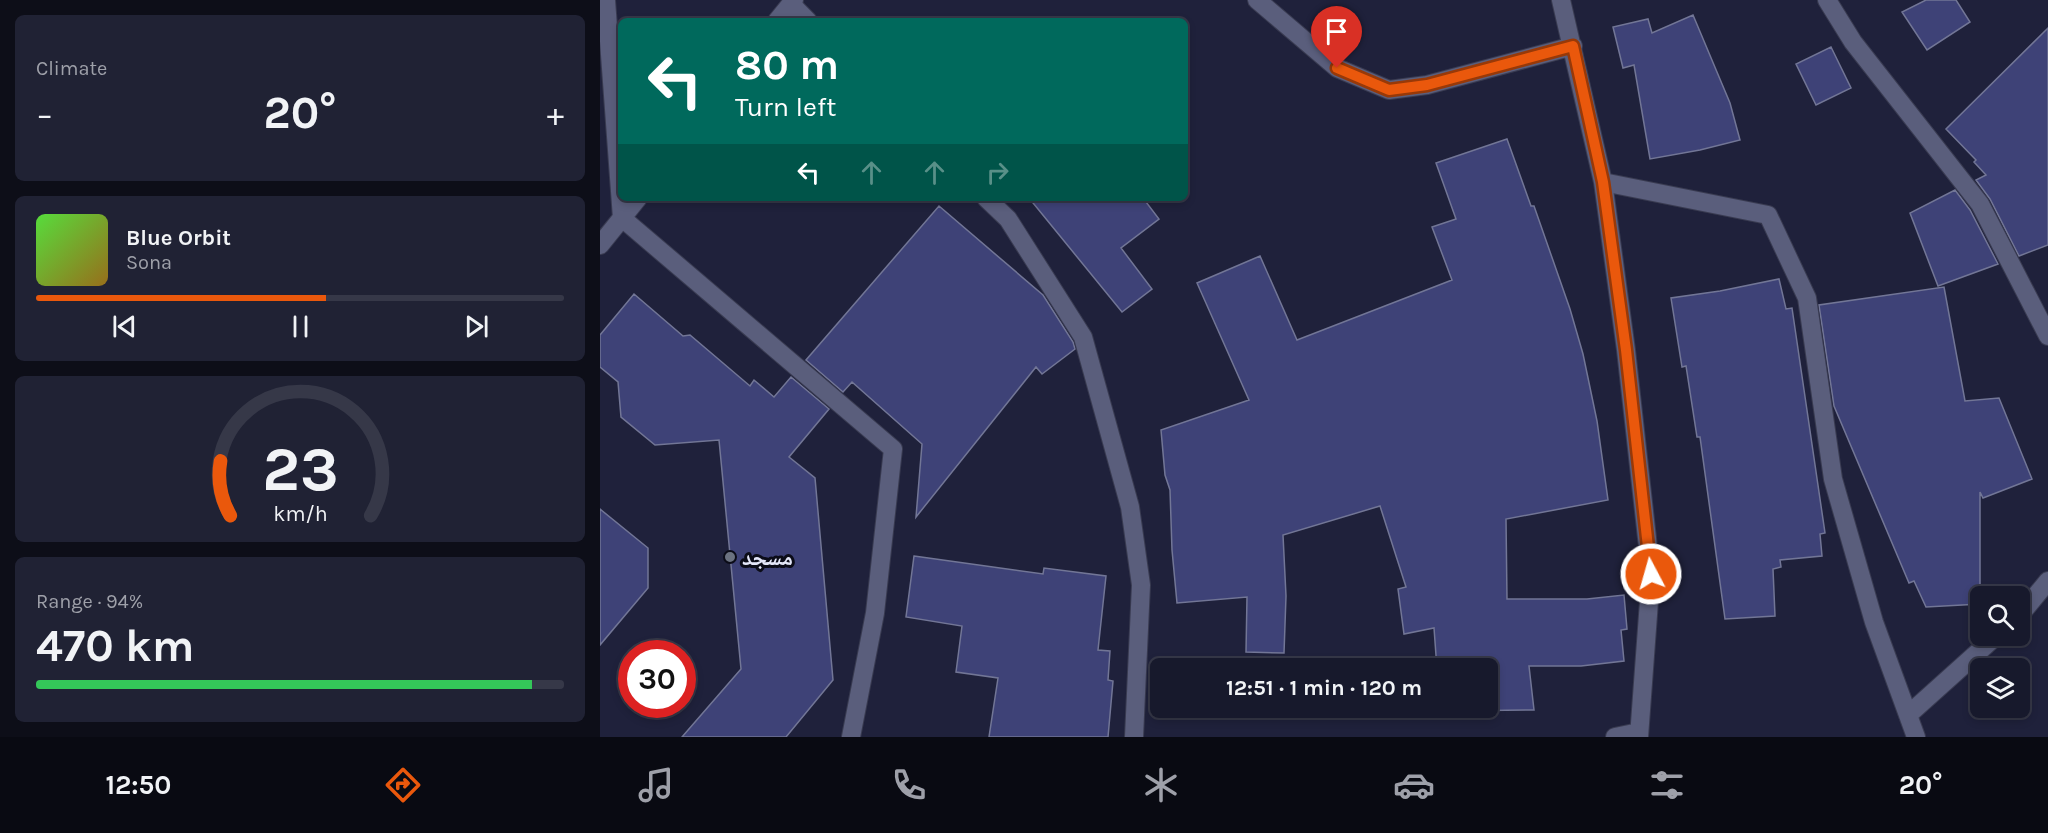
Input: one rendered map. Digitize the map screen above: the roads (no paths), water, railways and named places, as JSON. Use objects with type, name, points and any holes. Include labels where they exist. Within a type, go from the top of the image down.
[{"type":"street","points":[[606,0],[618,164]]},
{"type":"street","points":[[1257,0],[1337,68],[1389,90],[1427,85],[1573,46]]},
{"type":"street","points":[[1561,0],[1603,182],[1626,350],[1651,574],[1639,735],[1615,737]]},
{"type":"street","points":[[1827,0],[1853,42],[1980,204],[2048,336]]},
{"type":"street","points":[[779,18],[792,2],[805,18]]},
{"type":"street","points":[[1603,182],[1768,214],[1808,298],[1833,479],[1874,622],[1916,737]]},
{"type":"street","points":[[621,201],[622,218],[893,449],[875,613],[851,737]]},
{"type":"street","points":[[600,245],[636,201]]},
{"type":"street","points":[[989,201],[1008,219],[1083,337],[1130,507],[1141,585],[1134,737]]},
{"type":"street","points":[[2030,603],[2048,581]]},
{"type":"street","points":[[1908,715],[1985,646]]},
{"type":"place","name":"مسجد","points":[[730,557]]}]
